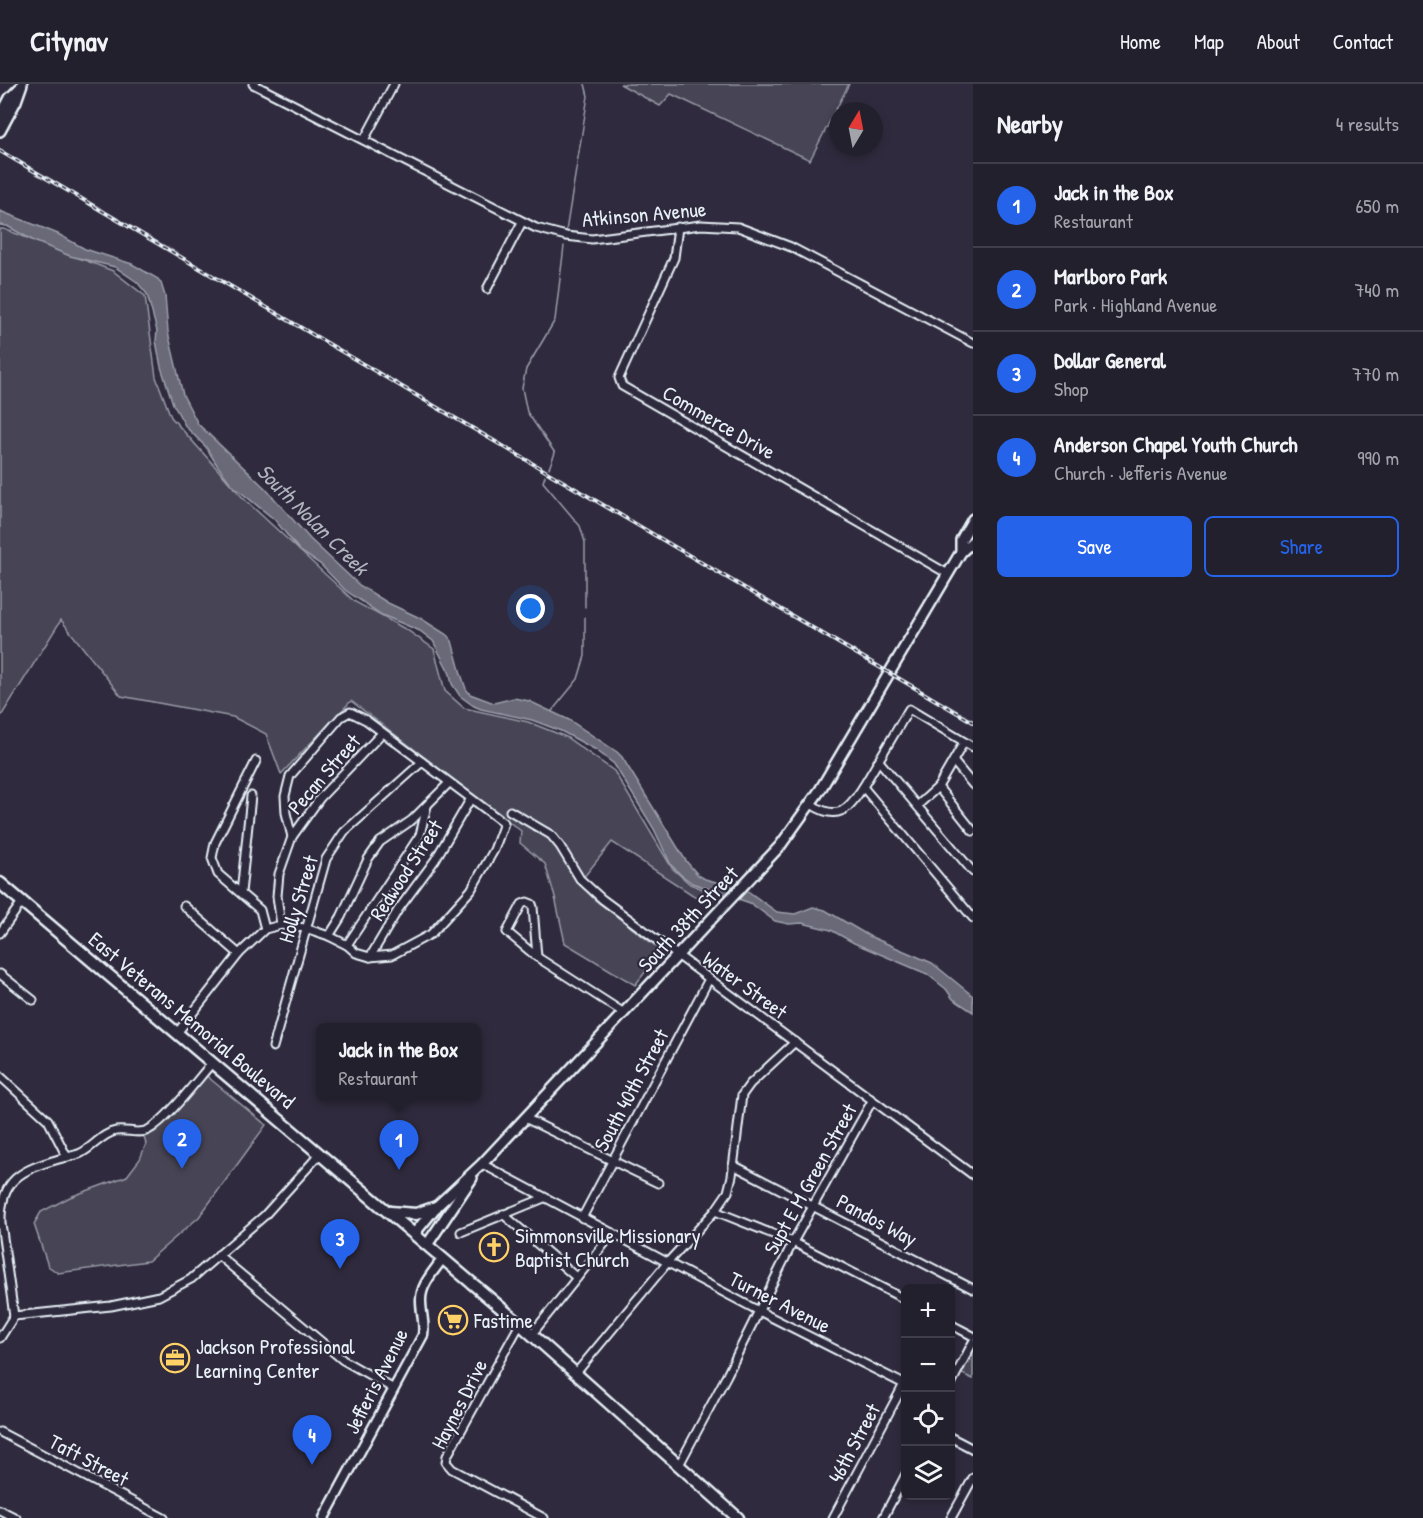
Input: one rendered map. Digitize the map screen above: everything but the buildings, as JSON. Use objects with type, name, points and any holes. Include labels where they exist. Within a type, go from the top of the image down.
[{"type":"main road","points":[[0,131],[20,86]]},
{"type":"main road","points":[[0,117],[13,100]]},
{"type":"main road","points":[[961,552],[961,540],[973,519]]},
{"type":"main road","points":[[961,552],[973,541]]},
{"type":"main road","name":"South 38th Street","points":[[414,1234],[436,1207],[482,1164],[780,846],[811,804],[961,552]]},
{"type":"main road","name":"East Veterans Memorial Boulevard","points":[[0,883],[532,1334],[738,1518]]},
{"type":"main road","name":"South 38th Street","points":[[428,1245],[482,1164]]},
{"type":"main road","points":[[388,1212],[416,1214],[436,1207]]},
{"type":"street","name":"Atkinson Avenue","points":[[253,84],[522,222],[551,234],[592,239],[713,224],[738,227],[764,236],[843,273],[973,343]]},
{"type":"street","points":[[364,140],[394,84]]},
{"type":"street","points":[[487,290],[522,222]]},
{"type":"street","name":"Commerce Drive","points":[[678,227],[674,258],[619,378],[622,386],[948,574]]},
{"type":"street","points":[[811,804],[826,812],[841,812],[852,804],[909,708],[973,747]]},
{"type":"street","points":[[177,1033],[239,954],[265,928],[281,925],[305,928],[329,936],[347,945],[356,953],[370,957],[392,955],[431,934],[471,890],[494,850],[504,823],[470,800],[366,720],[350,712],[342,717],[290,776],[285,796],[286,813],[292,837]]},
{"type":"street","name":"Pecan Street","points":[[281,925],[277,896],[279,874],[292,837],[320,798],[382,733]]},
{"type":"street","points":[[918,806],[938,788],[964,742]]},
{"type":"street","points":[[256,761],[214,843],[212,858],[219,874],[260,910],[265,928]]},
{"type":"street","points":[[879,761],[973,872]]},
{"type":"street","name":"Holly Street","points":[[273,1047],[326,859],[344,832],[374,803],[423,762]]},
{"type":"street","points":[[954,762],[973,785]]},
{"type":"street","points":[[329,936],[341,917],[368,859],[380,842],[412,820],[448,783]]},
{"type":"street","points":[[863,787],[973,918]]},
{"type":"street","points":[[938,788],[973,831]]},
{"type":"street","points":[[241,893],[251,796]]},
{"type":"street","name":"Redwood Street","points":[[370,957],[398,910],[435,860],[470,800]]},
{"type":"street","points":[[234,804],[246,810],[249,818]]},
{"type":"street","points":[[347,945],[420,835],[427,806]]},
{"type":"street","name":"Water Street","points":[[510,811],[551,835],[580,879],[590,888],[973,1175]]},
{"type":"street","points":[[0,933],[22,902]]},
{"type":"street","points":[[537,957],[533,907],[527,902],[522,904],[507,932],[537,957],[624,1013]]},
{"type":"street","points":[[184,906],[239,954]]},
{"type":"street","points":[[0,975],[33,1000]]},
{"type":"street","name":"South 40th Street","points":[[582,1218],[709,979]]},
{"type":"street","points":[[576,1373],[668,1262],[715,1211],[730,1186],[742,1095],[750,1084],[795,1042]]},
{"type":"street","points":[[0,1338],[14,1316],[1,1223],[3,1188],[24,1172],[79,1154],[116,1131],[147,1131],[212,1063]]},
{"type":"street","points":[[0,1076],[48,1120],[68,1157]]},
{"type":"street","name":"Supt E M Green Street","points":[[679,1465],[793,1242],[872,1101]]},
{"type":"street","points":[[525,1118],[658,1183]]},
{"type":"street","points":[[14,1316],[111,1306],[159,1296],[191,1279],[264,1216],[320,1154]]},
{"type":"street","name":"Turner Avenue","points":[[482,1164],[758,1310],[901,1382]]},
{"type":"street","name":"Pandos Way","points":[[733,1165],[973,1289]]},
{"type":"street","points":[[461,1232],[544,1198]]},
{"type":"street","points":[[715,1211],[793,1242],[901,1297]]},
{"type":"street","points":[[503,1214],[577,1278]]},
{"type":"street","points":[[532,1334],[613,1233]]},
{"type":"street","points":[[218,1255],[343,1360],[394,1389]]},
{"type":"street","name":"Jefferis Avenue","points":[[324,1518],[423,1335],[425,1324],[421,1301],[422,1291],[443,1258]]},
{"type":"street","name":"Haynes Drive","points":[[520,1324],[447,1456],[446,1462],[452,1469],[544,1518]]},
{"type":"street","points":[[955,1326],[973,1336]]},
{"type":"street","points":[[955,1378],[973,1342]]},
{"type":"street","name":"46th Street","points":[[833,1518],[901,1391]]},
{"type":"street","name":"Taft Street","points":[[0,1432],[164,1518]]},
{"type":"street","points":[[955,1439],[973,1449]]},
{"type":"street","points":[[951,1518],[973,1478]]},
{"type":"street","points":[[883,1518],[901,1484]]},
{"type":"street","points":[[0,1509],[16,1518]]},
{"type":"shaded area","points":[[620,84],[849,84],[840,102],[829,102],[829,123],[810,160],[671,94],[660,106]]},
{"type":"shaded area","points":[[0,229],[113,271],[145,296],[156,377],[171,417],[244,499],[355,602],[407,630],[434,649],[445,691],[464,708],[528,722],[566,737],[614,771],[672,868],[690,884],[718,895],[708,905],[612,842],[579,883],[595,900],[662,951],[635,985],[565,943],[545,864],[520,843],[521,831],[351,701],[281,774],[266,734],[233,717],[121,696],[61,620],[0,718]]},
{"type":"shaded area","points":[[203,1073],[266,1125],[199,1217],[148,1261],[58,1273],[48,1266],[34,1224],[41,1212],[70,1197],[127,1176],[140,1159],[146,1144],[144,1137],[155,1132]]},
{"type":"shaded area","points":[[973,1345],[973,1379],[958,1372]]},
{"type":"water","points":[[0,211],[58,234],[85,249],[132,264],[158,279],[165,296],[168,332],[183,395],[198,424],[265,488],[310,539],[359,585],[447,635],[452,641],[466,689],[470,694],[494,703],[514,698],[529,701],[569,720],[617,752],[686,861],[698,875],[746,890],[777,912],[795,914],[813,907],[825,910],[869,936],[932,963],[973,996],[973,1012],[953,999],[946,989],[927,974],[854,943],[831,930],[802,923],[789,924],[775,921],[750,903],[692,883],[671,865],[654,829],[614,764],[596,750],[561,731],[532,720],[481,709],[460,696],[452,684],[450,674],[433,641],[420,631],[382,615],[345,590],[320,564],[300,551],[275,520],[232,485],[206,447],[186,427],[173,404],[161,367],[156,341],[157,331],[147,294],[137,282],[115,267],[70,256],[34,241],[7,226],[0,225]]},
{"type":"waterway","points":[[566,231],[588,96],[585,84]]},
{"type":"waterway","points":[[549,468],[555,453],[527,412],[522,388],[526,369],[555,320],[564,246]]},
{"type":"waterway","points":[[545,476],[543,482],[580,526],[585,542],[585,607]]},
{"type":"waterway","points":[[552,711],[578,679],[585,656],[585,617]]},
{"type":"railway","points":[[0,151],[973,722]]},
{"type":"place","name":"Marlboro Park","points":[[182,1169]]},
{"type":"place","name":"Jack in the Box","points":[[399,1170]]},
{"type":"place","name":"Simmonsville Missionary Baptist Church","points":[[494,1247]]},
{"type":"place","name":"Dollar General","points":[[340,1269]]},
{"type":"place","name":"Fastime","points":[[453,1320]]},
{"type":"place","name":"Jackson Professional Learning Center","points":[[175,1358]]},
{"type":"place","name":"Anderson Chapel Youth Church","points":[[312,1465]]},
{"type":"water label","name":"South Nolan Creek","points":[[313,519]]}]
